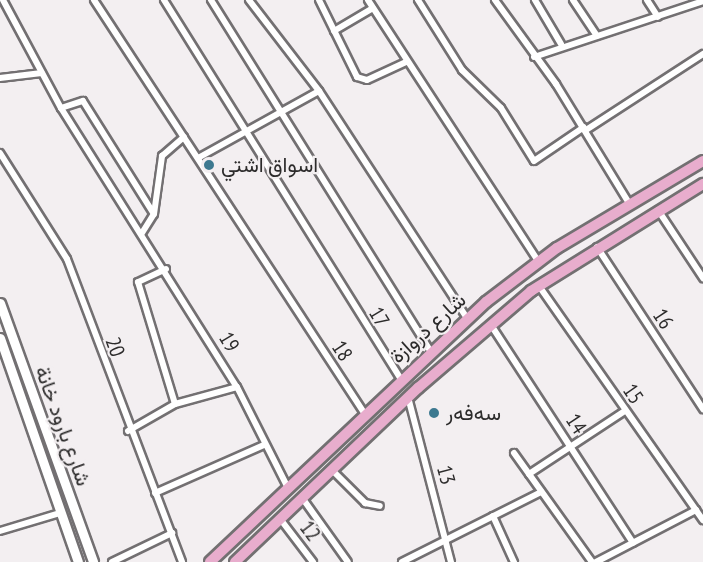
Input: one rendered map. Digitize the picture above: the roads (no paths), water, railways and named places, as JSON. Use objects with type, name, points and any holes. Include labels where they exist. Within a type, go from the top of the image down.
[{"type":"main road","name":"شارع دروازة","points":[[210,562],[287,486],[467,318],[538,261],[629,203],[703,161]]},
{"type":"main road","name":"شارع دروازة","points":[[235,562],[408,397],[539,285],[596,247],[703,184]]},
{"type":"main road","points":[[598,222],[609,239]]},
{"type":"main road","name":"شارع بارود خانة","points":[[0,303],[93,562]]},
{"type":"main road","name":"شارع بارود خانة","points":[[0,338],[78,562]]},
{"type":"street","name":"19","points":[[3,0],[61,108],[166,268],[237,387],[264,445],[287,486]]},
{"type":"street","name":"17","points":[[164,0],[391,368],[401,379]]},
{"type":"street","points":[[212,0],[430,351]]},
{"type":"street","points":[[249,0],[319,92],[467,318]]},
{"type":"street","points":[[319,0],[362,80],[406,62]]},
{"type":"street","points":[[368,0],[471,163],[538,261]]},
{"type":"street","points":[[418,0],[462,70],[501,108],[534,160],[703,54]]},
{"type":"street","points":[[495,0],[585,129],[629,203]]},
{"type":"street","points":[[535,0],[561,44]]},
{"type":"street","points":[[573,0],[597,36]]},
{"type":"street","points":[[647,0],[658,17]]},
{"type":"street","name":"18","points":[[96,1],[364,413]]},
{"type":"street","points":[[534,57],[561,44],[597,36],[703,1]]},
{"type":"street","points":[[334,31],[373,8]]},
{"type":"street","points":[[0,78],[42,73]]},
{"type":"street","points":[[198,158],[319,92]]},
{"type":"street","points":[[61,108],[83,101],[154,214]]},
{"type":"street","points":[[142,233],[154,214],[162,156],[184,137]]},
{"type":"street","name":"20","points":[[0,153],[67,259],[128,431],[172,533],[182,562]]},
{"type":"street","points":[[658,210],[703,278]]},
{"type":"street","name":"16","points":[[596,247],[703,409]]},
{"type":"street","points":[[166,268],[138,282],[175,404]]},
{"type":"street","name":"15","points":[[539,285],[703,520]]},
{"type":"street","name":"14","points":[[491,324],[633,543]]},
{"type":"street","points":[[128,431],[175,404],[237,387]]},
{"type":"street","name":"13","points":[[408,397],[451,562]]},
{"type":"street","points":[[529,474],[625,411]]},
{"type":"street","points":[[155,494],[264,445]]},
{"type":"street","points":[[514,453],[594,562],[696,510]]},
{"type":"street","points":[[332,470],[365,503],[380,506]]},
{"type":"street","points":[[402,562],[445,537],[541,492]]},
{"type":"street","points":[[303,499],[348,562]]},
{"type":"street","points":[[0,531],[60,513]]},
{"type":"street","points":[[493,516],[514,562]]},
{"type":"street","name":"12","points":[[281,520],[313,562]]},
{"type":"street","points":[[112,562],[172,533]]},
{"type":"place","name":"اسواق اشتي","points":[[209,165]]},
{"type":"place","name":"سەفەر","points":[[434,413]]}]
